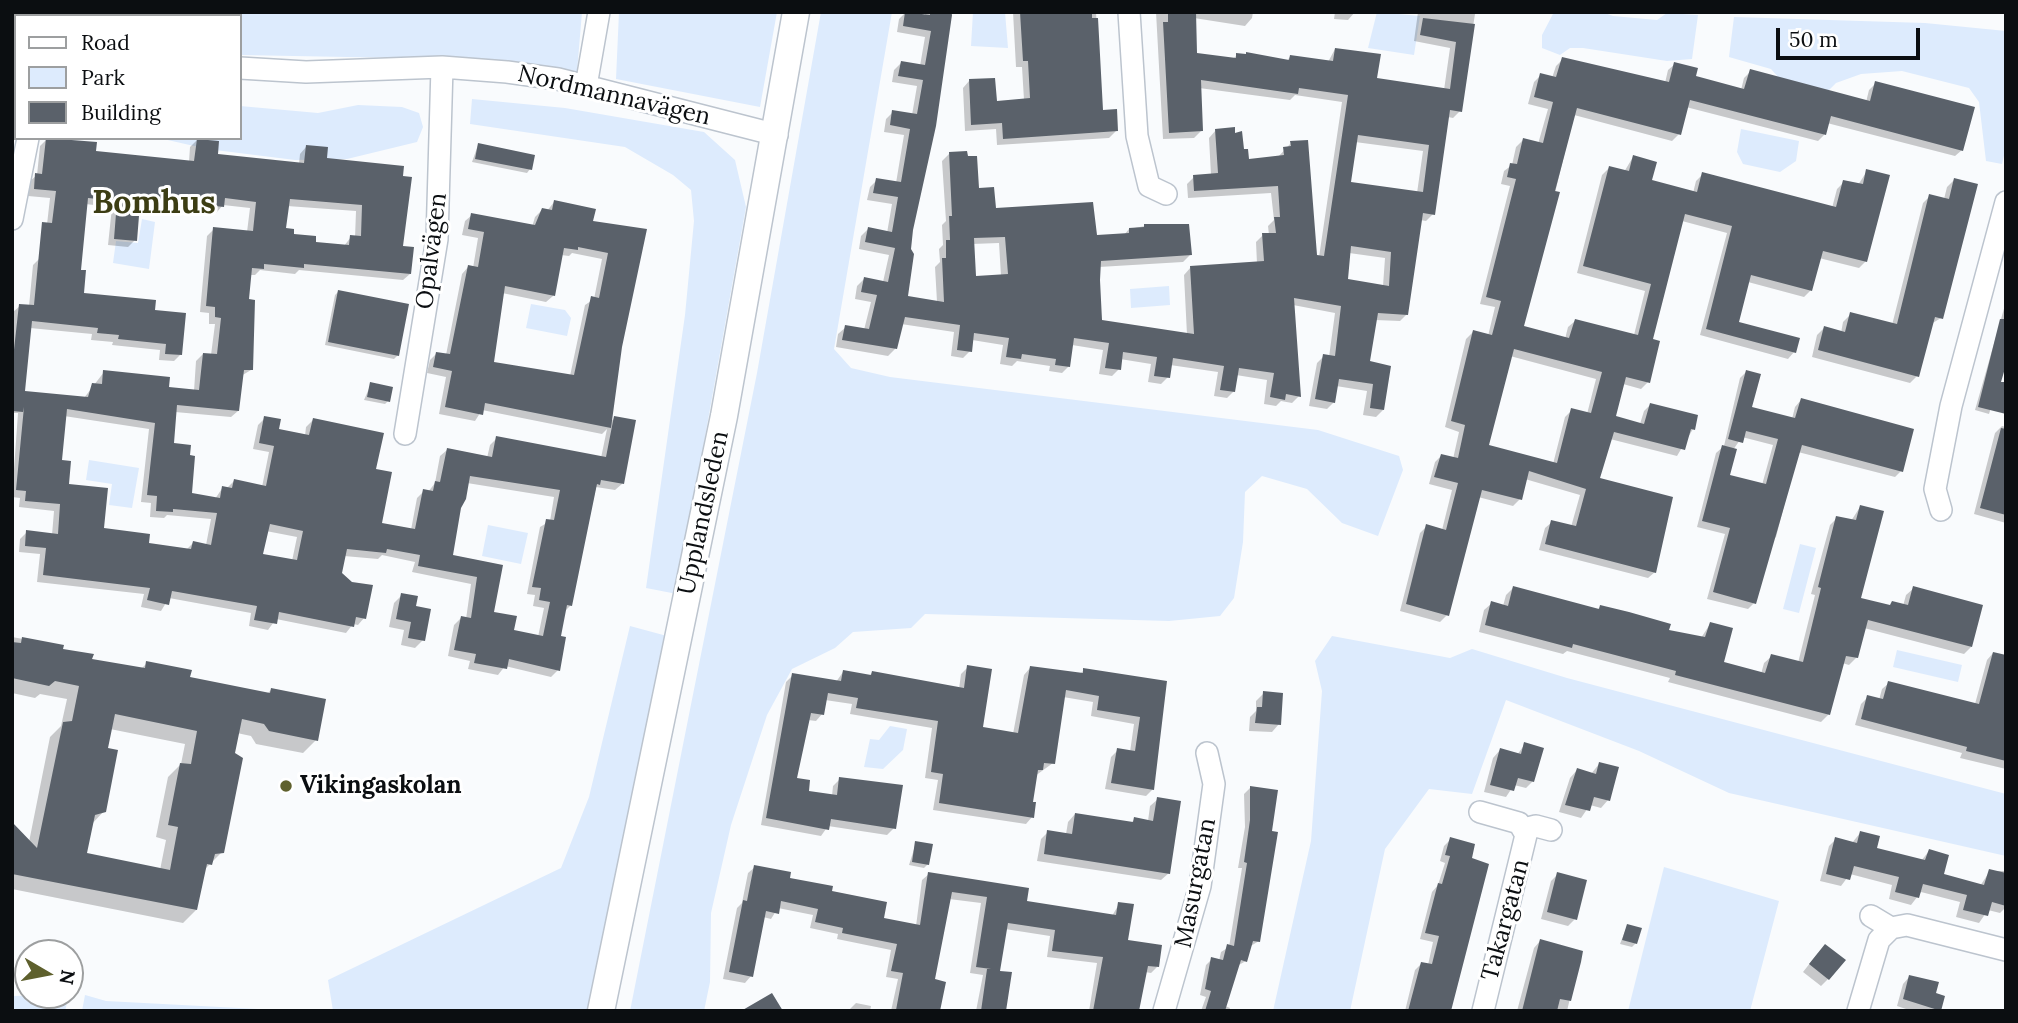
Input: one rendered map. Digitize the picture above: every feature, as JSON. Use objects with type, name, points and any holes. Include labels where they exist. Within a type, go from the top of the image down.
[{"type":"street","points":[[586,86],[599,12]]},
{"type":"street","name":"Upplandsleden","points":[[601,1011],[724,416],[777,135],[796,12]]},
{"type":"street","points":[[1129,12],[1137,136],[1149,186],[1166,194]]},
{"type":"street","name":"Nordmannavägen","points":[[242,68],[306,72],[442,67],[538,76],[777,135]]},
{"type":"street","name":"Opalvägen","points":[[405,434],[437,239],[442,67]]},
{"type":"street","points":[[12,219],[27,140]]},
{"type":"street","points":[[1941,510],[1935,489],[1951,407],[2006,202]]},
{"type":"street","name":"Masurgatan","points":[[1164,1011],[1200,886],[1214,784],[1207,753]]},
{"type":"street","name":"Takargatan","points":[[1480,812],[1511,820],[1524,828],[1551,830]]},
{"type":"street","name":"Takargatan","points":[[1483,1011],[1523,856],[1526,835],[1524,828]]},
{"type":"street","points":[[1871,916],[1891,928]]},
{"type":"street","points":[[1858,1011],[1879,940],[1891,928],[1907,925],[2006,950]]},
{"type":"green space","points":[[47,12],[582,12],[577,72],[455,59],[242,55],[242,14]]},
{"type":"green space","points":[[619,12],[777,12],[760,107],[616,79]]},
{"type":"green space","points":[[821,12],[892,12],[834,349],[851,368],[890,377],[1318,430],[1399,456],[1403,470],[1378,536],[1342,523],[1307,489],[1262,476],[1245,492],[1243,542],[1234,598],[1220,616],[1169,621],[925,614],[911,628],[853,632],[835,648],[792,669],[767,715],[731,825],[711,913],[710,982],[704,1011],[630,1011],[757,373]]},
{"type":"green space","points":[[973,12],[1005,12],[1008,48],[971,46]]},
{"type":"green space","points":[[1377,12],[1420,16],[1414,55],[1368,48]]},
{"type":"green space","points":[[1554,12],[1602,12],[1613,16],[1657,20],[1667,13],[1698,15],[1692,59],[1667,61],[1583,48],[1570,48],[1560,55],[1542,48],[1542,35]]},
{"type":"green space","points":[[1734,17],[1925,23],[2006,31],[2006,147],[2002,164],[1986,161],[1979,102],[1969,88],[1902,71],[1861,74],[1836,83],[1826,93],[1779,78],[1771,69],[1729,57]]},
{"type":"green space","points":[[472,99],[565,108],[704,132],[735,160],[746,207],[677,594],[646,588],[685,315],[694,221],[691,190],[673,175],[625,147],[470,124]]},
{"type":"green space","points":[[358,105],[402,107],[419,113],[423,127],[417,142],[347,159],[295,160],[207,149],[168,140],[242,140],[242,106],[318,113]]},
{"type":"green space","points":[[1741,129],[1799,141],[1796,161],[1780,172],[1743,164],[1737,152]]},
{"type":"green space","points":[[142,219],[155,222],[149,269],[113,263],[116,241],[138,243]]},
{"type":"green space","points":[[1169,286],[1170,305],[1131,308],[1130,289]]},
{"type":"green space","points":[[531,304],[565,310],[571,318],[567,336],[526,328]]},
{"type":"green space","points":[[89,460],[139,468],[132,508],[109,505],[112,484],[86,480]]},
{"type":"green space","points":[[488,525],[528,533],[521,564],[482,556]]},
{"type":"green space","points":[[1800,544],[1816,548],[1799,613],[1783,609]]},
{"type":"green space","points":[[630,626],[667,636],[589,1011],[333,1011],[328,980],[561,868],[589,797]]},
{"type":"green space","points":[[1332,636],[1450,658],[1472,649],[1567,678],[2006,794],[2006,856],[1729,793],[1639,751],[1506,700],[1472,794],[1429,789],[1385,849],[1350,1011],[1273,1011],[1311,841],[1322,691],[1315,661]]},
{"type":"green space","points":[[1897,650],[1962,665],[1958,682],[1893,667]]},
{"type":"green space","points":[[890,726],[907,729],[903,750],[883,769],[864,767],[870,739],[879,740]]},
{"type":"green space","points":[[1664,867],[1779,901],[1750,1011],[1628,1011]]},
{"type":"green space","points":[[85,995],[106,1001],[296,1011],[82,1011]]},
{"type":"green space","points":[[12,996],[14,1009],[65,1011],[12,1011]]},
{"type":"building","points":[[905,12],[930,15],[930,12],[951,12],[952,15],[936,126],[913,230],[911,249],[914,254],[908,296],[944,302],[942,258],[946,258],[946,240],[950,240],[949,216],[952,216],[949,152],[967,151],[968,156],[977,156],[979,188],[994,187],[996,208],[1093,202],[1097,235],[1129,233],[1129,228],[1144,227],[1144,224],[1189,224],[1192,255],[1101,261],[1100,280],[1102,320],[1194,334],[1190,266],[1264,261],[1262,233],[1276,233],[1274,217],[1280,217],[1278,186],[1194,191],[1193,175],[1218,173],[1215,129],[1235,127],[1235,133],[1242,131],[1244,149],[1248,149],[1249,159],[1284,155],[1283,147],[1291,146],[1290,141],[1308,140],[1317,255],[1324,256],[1348,95],[1299,88],[1298,94],[1201,80],[1203,131],[1169,133],[1163,22],[1168,22],[1168,12],[1196,12],[1197,53],[1236,58],[1236,53],[1246,52],[1289,60],[1290,55],[1333,61],[1335,48],[1381,54],[1377,78],[1450,89],[1456,42],[1420,35],[1423,18],[1475,24],[1462,112],[1450,110],[1435,215],[1423,213],[1408,315],[1378,313],[1370,361],[1391,366],[1384,410],[1370,408],[1373,384],[1339,379],[1335,403],[1315,399],[1323,354],[1335,356],[1341,306],[1294,298],[1301,397],[1286,394],[1285,400],[1270,397],[1274,373],[1239,368],[1235,392],[1220,390],[1224,366],[1173,358],[1170,378],[1154,376],[1157,357],[1123,352],[1121,370],[1105,368],[1109,343],[1074,338],[1070,367],[1055,365],[1056,359],[1022,354],[1021,359],[1006,357],[1009,338],[974,333],[972,352],[957,350],[960,325],[905,317],[897,349],[842,340],[845,325],[869,329],[877,295],[861,292],[864,277],[888,282],[895,248],[865,242],[868,227],[892,232],[898,197],[873,193],[876,178],[901,182],[910,129],[890,125],[892,110],[917,114],[923,80],[898,76],[901,61],[925,65],[931,31],[903,26]],"holes":[[[1358,135],[1429,145],[1423,192],[1351,182]],[[1005,237],[1008,274],[976,276],[974,238]],[[1351,246],[1391,252],[1389,286],[1348,279]]]},
{"type":"building","points":[[1020,12],[1092,12],[1092,18],[1098,18],[1103,110],[1117,109],[1118,131],[1003,139],[1002,123],[971,125],[969,79],[995,78],[997,101],[1030,98],[1028,61],[1023,61]]},
{"type":"building","points":[[1562,57],[1669,82],[1674,62],[1698,68],[1696,76],[1744,89],[1750,69],[1870,101],[1875,81],[1975,107],[1963,151],[1831,116],[1826,135],[1690,100],[1681,135],[1577,108],[1555,191],[1560,192],[1524,326],[1569,338],[1575,319],[1638,335],[1651,284],[1583,266],[1609,166],[1629,171],[1633,155],[1657,162],[1652,180],[1697,192],[1702,172],[1836,207],[1843,180],[1863,184],[1866,169],[1890,175],[1867,262],[1823,251],[1812,291],[1751,275],[1739,322],[1800,338],[1796,353],[1706,329],[1732,226],[1685,214],[1653,339],[1660,341],[1650,383],[1626,377],[1616,416],[1644,424],[1650,403],[1698,415],[1695,430],[1691,429],[1685,450],[1614,432],[1600,478],[1673,497],[1656,573],[1545,544],[1551,520],[1576,526],[1586,489],[1529,471],[1522,500],[1482,490],[1449,616],[1406,604],[1426,524],[1446,530],[1458,483],[1434,477],[1441,454],[1458,458],[1465,425],[1451,421],[1473,330],[1492,335],[1501,301],[1486,297],[1516,179],[1507,177],[1510,163],[1517,164],[1523,138],[1543,143],[1553,102],[1534,97],[1540,73],[1556,77]],"holes":[[[1514,349],[1602,372],[1591,413],[1571,408],[1557,463],[1489,445]]]},
{"type":"building","points":[[46,140],[97,142],[96,151],[194,161],[197,140],[219,141],[218,154],[304,163],[306,145],[328,147],[327,158],[404,166],[403,176],[412,177],[403,246],[414,247],[411,274],[304,264],[304,268],[264,264],[264,269],[252,268],[249,299],[255,300],[253,370],[244,370],[239,411],[177,405],[174,443],[191,445],[190,455],[195,456],[192,493],[220,498],[222,486],[232,488],[234,479],[266,486],[274,446],[259,443],[264,416],[281,419],[279,429],[309,435],[313,418],[384,433],[376,469],[392,472],[382,523],[415,529],[423,489],[433,491],[435,481],[440,482],[447,448],[492,457],[496,436],[606,457],[614,416],[636,420],[624,484],[601,480],[600,485],[597,484],[572,606],[567,605],[561,636],[566,637],[560,671],[509,659],[507,669],[474,663],[476,654],[454,650],[461,616],[471,618],[477,577],[418,566],[420,555],[387,549],[386,553],[347,549],[342,573],[352,582],[373,585],[366,619],[356,617],[354,627],[279,612],[277,624],[254,620],[257,606],[172,591],[169,605],[147,600],[150,588],[43,575],[46,548],[25,546],[26,530],[58,534],[60,504],[25,501],[26,491],[16,490],[24,407],[23,412],[12,411],[12,368],[19,304],[34,305],[42,222],[52,223],[56,191],[34,189],[35,173],[42,174]],"holes":[[[88,198],[117,201],[114,239],[137,241],[140,203],[168,206],[168,201],[224,207],[225,198],[256,202],[253,231],[213,227],[206,306],[215,307],[215,317],[221,318],[217,354],[203,353],[199,390],[169,387],[170,377],[103,370],[102,384],[92,383],[88,397],[25,391],[32,321],[98,328],[97,333],[119,335],[118,339],[166,344],[165,354],[182,355],[186,313],[155,310],[156,300],[84,293],[86,270],[81,270]],[[290,199],[362,205],[361,236],[350,235],[349,245],[316,242],[316,236],[294,234],[294,229],[286,228]],[[67,409],[155,423],[147,495],[157,496],[156,511],[173,512],[173,509],[217,513],[211,545],[193,541],[191,549],[149,543],[150,534],[104,528],[108,488],[69,484],[71,461],[62,460]],[[470,476],[560,490],[554,520],[546,519],[532,587],[541,588],[539,600],[550,602],[543,636],[514,630],[517,616],[494,612],[503,565],[453,555],[461,508],[466,499]],[[270,524],[303,531],[297,560],[263,554]]]},
{"type":"building","points":[[478,143],[535,155],[532,170],[475,159]]},
{"type":"building","points":[[1954,178],[1978,184],[1943,319],[1935,317],[1919,377],[1818,350],[1824,326],[1845,332],[1850,312],[1897,324],[1929,194],[1949,199]]},
{"type":"building","points":[[554,200],[596,209],[593,221],[647,229],[622,347],[611,428],[485,403],[483,415],[445,407],[452,371],[433,367],[436,352],[450,354],[468,265],[478,267],[484,232],[468,229],[471,213],[535,225],[542,208],[552,210]],"holes":[[[578,247],[608,253],[599,298],[591,296],[574,375],[494,362],[505,286],[555,296],[564,248],[578,250]]]},
{"type":"building","points":[[338,290],[409,304],[399,356],[328,342]]},
{"type":"building","points":[[2000,319],[2006,319],[2006,365],[2001,382],[2006,382],[2006,414],[1978,407]]},
{"type":"building","points":[[1746,370],[1761,374],[1752,407],[1795,418],[1801,398],[1914,429],[1903,472],[1802,445],[1756,604],[1713,592],[1730,528],[1702,521],[1722,445],[1737,449],[1730,475],[1766,484],[1778,439],[1746,431],[1743,443],[1728,439]]},
{"type":"building","points":[[370,382],[393,387],[390,402],[367,397]]},
{"type":"building","points":[[2001,428],[2006,429],[2006,515],[1980,508]]},
{"type":"building","points":[[1860,505],[1884,511],[1861,598],[1890,605],[1892,601],[1908,605],[1913,586],[1983,605],[1972,647],[1868,620],[1858,658],[1846,656],[1830,715],[1675,675],[1676,671],[1573,644],[1572,648],[1485,625],[1491,601],[1508,606],[1513,586],[1599,609],[1600,605],[1629,612],[1671,624],[1669,630],[1705,637],[1710,622],[1733,628],[1724,662],[1765,673],[1771,654],[1803,662],[1836,516],[1856,520]]},
{"type":"building","points":[[401,593],[418,596],[416,606],[431,609],[425,641],[408,638],[411,622],[396,619]]},
{"type":"building","points":[[22,637],[64,645],[63,649],[94,654],[92,659],[145,668],[146,661],[192,670],[190,677],[270,693],[271,688],[326,699],[318,741],[269,731],[264,724],[242,719],[235,753],[243,758],[224,853],[215,854],[212,865],[207,864],[197,910],[12,874],[12,822],[37,848],[63,722],[72,721],[79,686],[55,681],[49,686],[12,678],[12,642],[21,643]],"holes":[[[115,714],[197,731],[191,764],[180,763],[168,825],[178,827],[170,870],[87,853],[95,815],[106,812],[118,750],[108,748]]]},
{"type":"building","points":[[1993,652],[2006,655],[2006,761],[1966,751],[1967,747],[1861,719],[1867,695],[1883,699],[1888,681],[1979,704]]},
{"type":"building","points":[[967,665],[992,669],[983,727],[1018,733],[1030,666],[1083,673],[1083,668],[1167,681],[1154,790],[1111,783],[1117,748],[1135,751],[1140,717],[1097,710],[1099,696],[1066,690],[1055,764],[1044,763],[1043,770],[1038,770],[1033,802],[1036,802],[1034,818],[939,803],[943,774],[931,772],[938,721],[856,708],[858,698],[828,693],[824,715],[811,713],[797,778],[810,780],[809,791],[837,795],[839,777],[903,785],[896,829],[831,819],[829,830],[766,818],[792,673],[841,681],[843,670],[871,675],[872,671],[964,688]]},
{"type":"building","points":[[1263,691],[1283,693],[1281,725],[1255,723],[1257,707],[1262,707]]},
{"type":"building","points":[[1524,742],[1544,748],[1534,782],[1518,778],[1514,791],[1490,785],[1500,748],[1521,754]]},
{"type":"building","points":[[1599,762],[1619,767],[1610,801],[1594,797],[1590,811],[1565,805],[1577,768],[1596,774]]},
{"type":"building","points":[[1250,786],[1278,790],[1272,831],[1278,832],[1260,942],[1253,941],[1247,962],[1241,960],[1225,1011],[1205,1011],[1211,991],[1205,989],[1211,957],[1223,960],[1227,944],[1234,946],[1247,863],[1244,862],[1250,820]]},
{"type":"building","points":[[1157,797],[1181,801],[1170,874],[1044,854],[1047,830],[1072,834],[1075,813],[1133,822],[1134,817],[1153,821]]},
{"type":"building","points":[[1860,831],[1880,836],[1877,848],[1925,860],[1929,849],[1949,855],[1944,874],[1984,885],[1989,869],[2006,873],[2006,906],[1992,902],[1988,916],[1963,910],[1967,895],[1923,884],[1919,898],[1895,892],[1899,877],[1854,866],[1850,880],[1826,874],[1835,837],[1857,843]]},
{"type":"building","points":[[1450,837],[1475,844],[1472,858],[1489,864],[1451,1011],[1408,1011],[1421,962],[1432,964],[1439,936],[1425,933],[1438,883],[1442,884],[1450,856],[1445,855]]},
{"type":"building","points":[[915,841],[933,844],[929,865],[912,862]]},
{"type":"building","points":[[754,865],[791,872],[790,878],[833,886],[832,891],[887,902],[884,918],[920,925],[928,872],[1029,888],[1027,901],[1116,915],[1118,902],[1134,904],[1128,940],[1162,945],[1159,967],[1148,966],[1139,1011],[1093,1011],[1103,957],[1052,951],[1055,930],[1008,923],[1000,971],[1012,972],[1006,1011],[981,1011],[987,969],[991,969],[976,967],[987,897],[952,892],[935,979],[946,982],[940,1011],[896,1010],[903,973],[891,971],[897,944],[842,933],[843,928],[815,922],[818,909],[781,901],[779,914],[766,911],[753,977],[729,972],[743,900],[747,901]]},
{"type":"building","points":[[1557,872],[1587,880],[1577,920],[1547,912]]},
{"type":"building","points":[[1627,924],[1642,928],[1637,944],[1622,940]]},
{"type":"building","points":[[1540,939],[1583,951],[1581,962],[1571,1001],[1560,999],[1557,1011],[1522,1011]]},
{"type":"building","points":[[1825,944],[1846,960],[1829,980],[1809,964]]},
{"type":"building","points":[[1909,975],[1939,982],[1936,993],[1945,996],[1941,1011],[1903,999]]},
{"type":"building","points":[[772,993],[783,1011],[741,1011]]},
{"type":"place","name":"Vikingaskolan","points":[[286,786]]},
{"type":"district","name":"Bomhus","points":[[154,204]]}]
